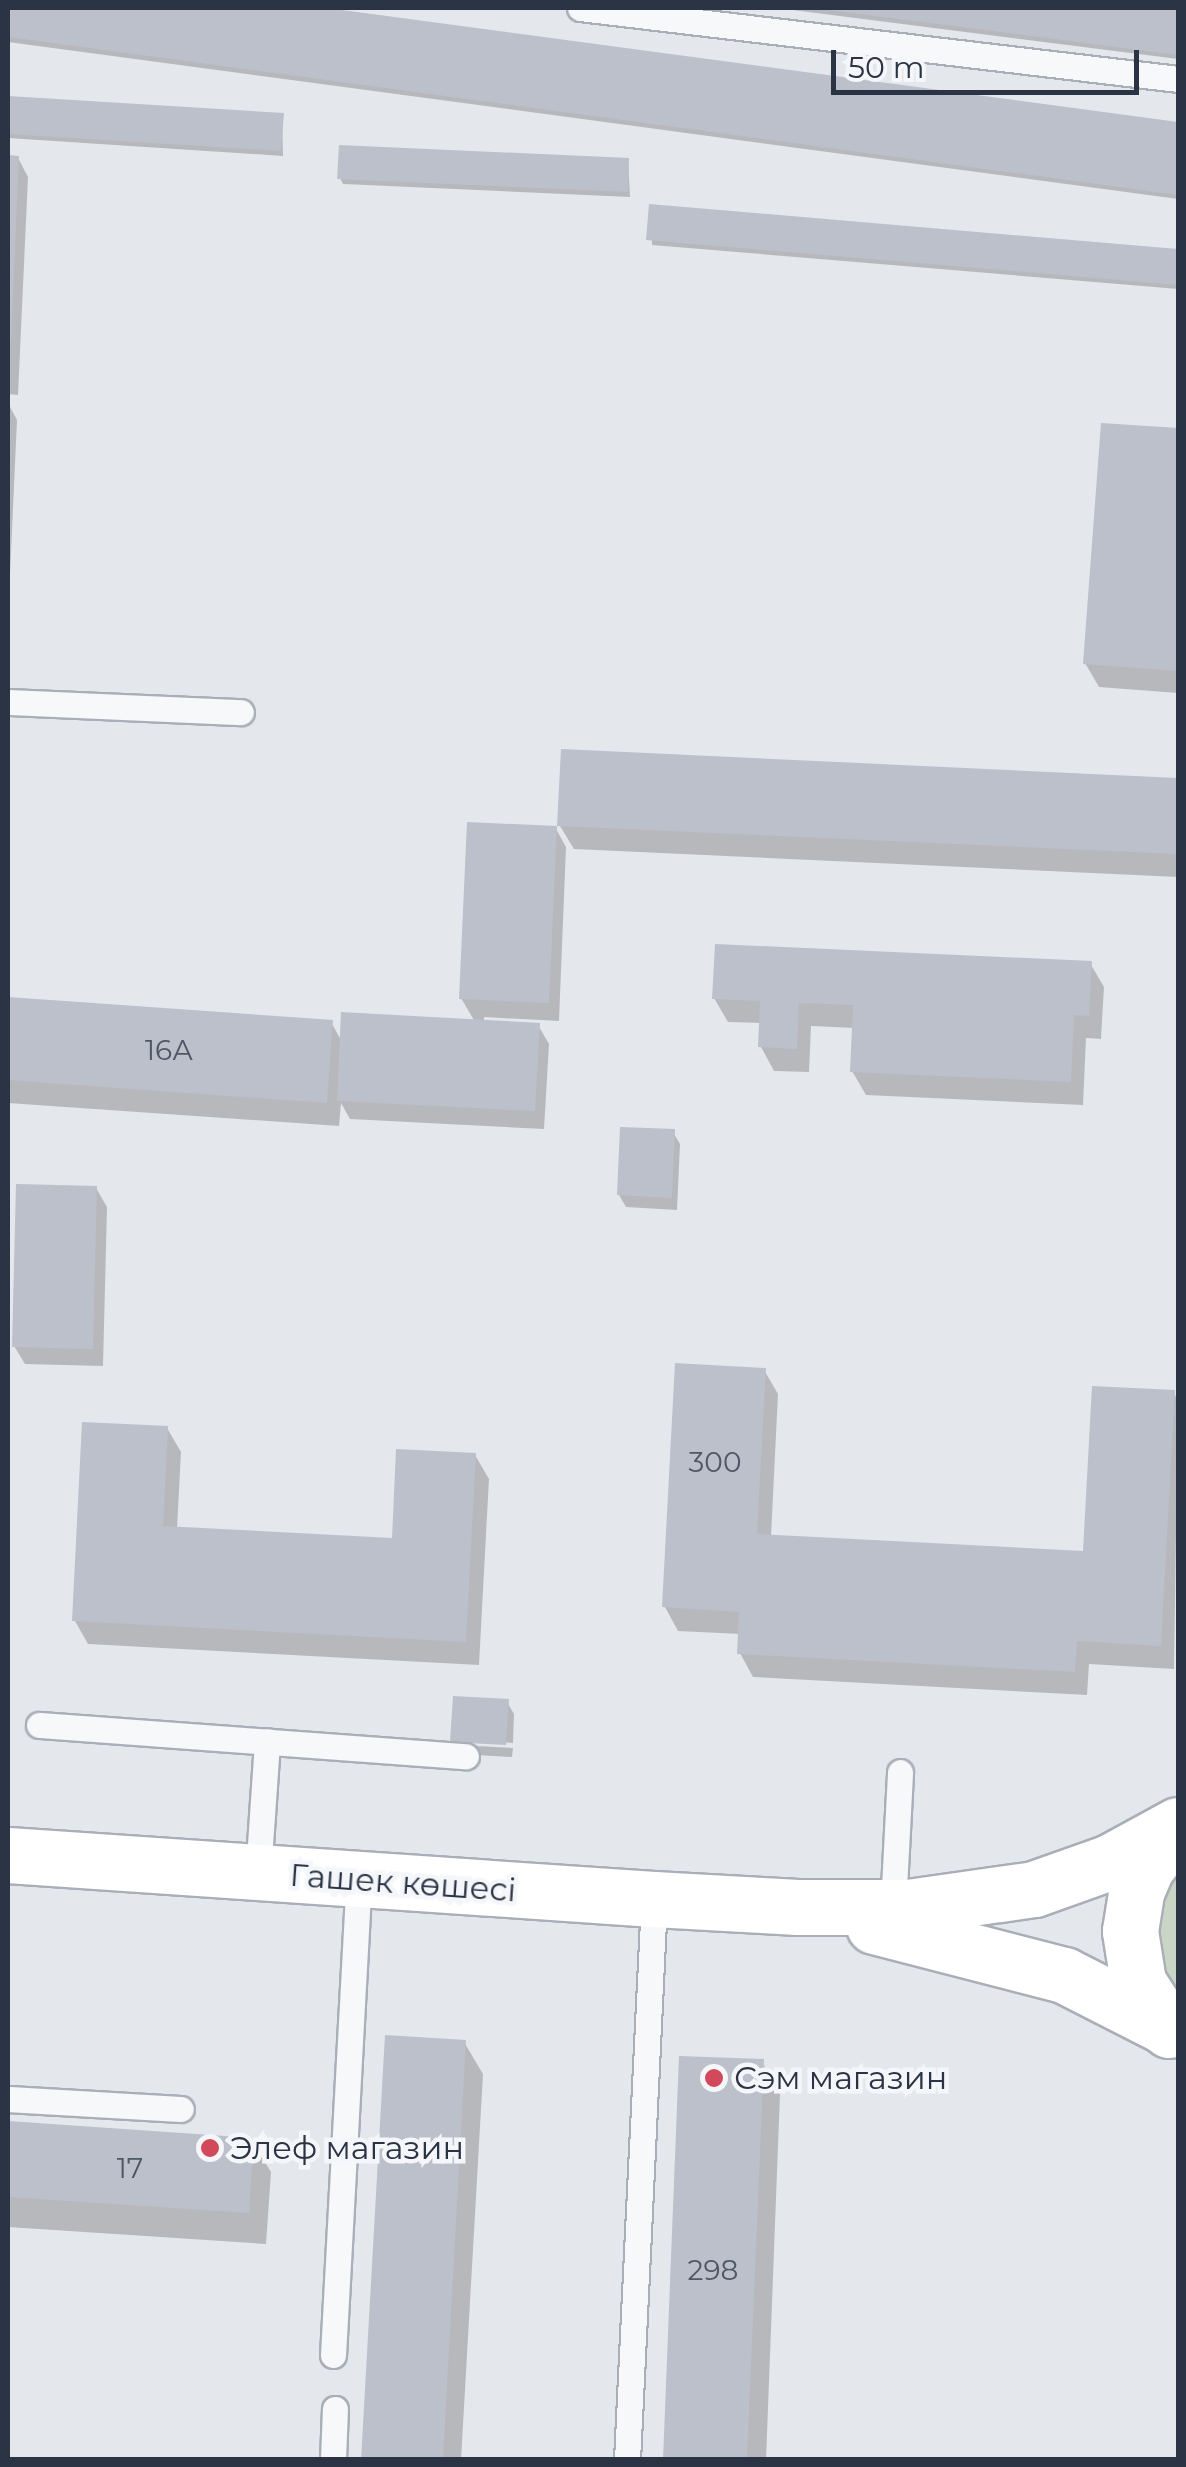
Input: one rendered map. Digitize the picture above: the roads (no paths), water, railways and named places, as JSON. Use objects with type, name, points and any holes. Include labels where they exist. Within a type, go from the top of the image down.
[{"type":"main road","name":"Гашек көшесі","points":[[8,1854],[798,1908],[892,1908],[941,1905],[1034,1889],[1110,1862],[1178,1826]]},
{"type":"main road","points":[[1172,2033],[1144,1995],[1134,1970],[1130,1918],[1146,1868],[1178,1826]]},
{"type":"main road","name":"Гашек көшесі","points":[[798,1908],[1023,1962],[1096,1988],[1172,2033]]},
{"type":"lane","points":[[580,8],[1178,79]]},
{"type":"lane","points":[[8,702],[241,712]]},
{"type":"lane","points":[[39,1725],[466,1756]]},
{"type":"lane","points":[[258,1874],[268,1741]]},
{"type":"lane","points":[[892,1908],[900,1772]]},
{"type":"lane","points":[[332,2354],[360,1881]]},
{"type":"lane","points":[[627,2460],[654,1899]]},
{"type":"lane","points":[[8,2098],[181,2110]]},
{"type":"lane","points":[[332,2460],[335,2409]]},
{"type":"place","name":"Сэм магазин","points":[[714,2078]]},
{"type":"place","name":"Элеф магазин","points":[[210,2148]]}]
